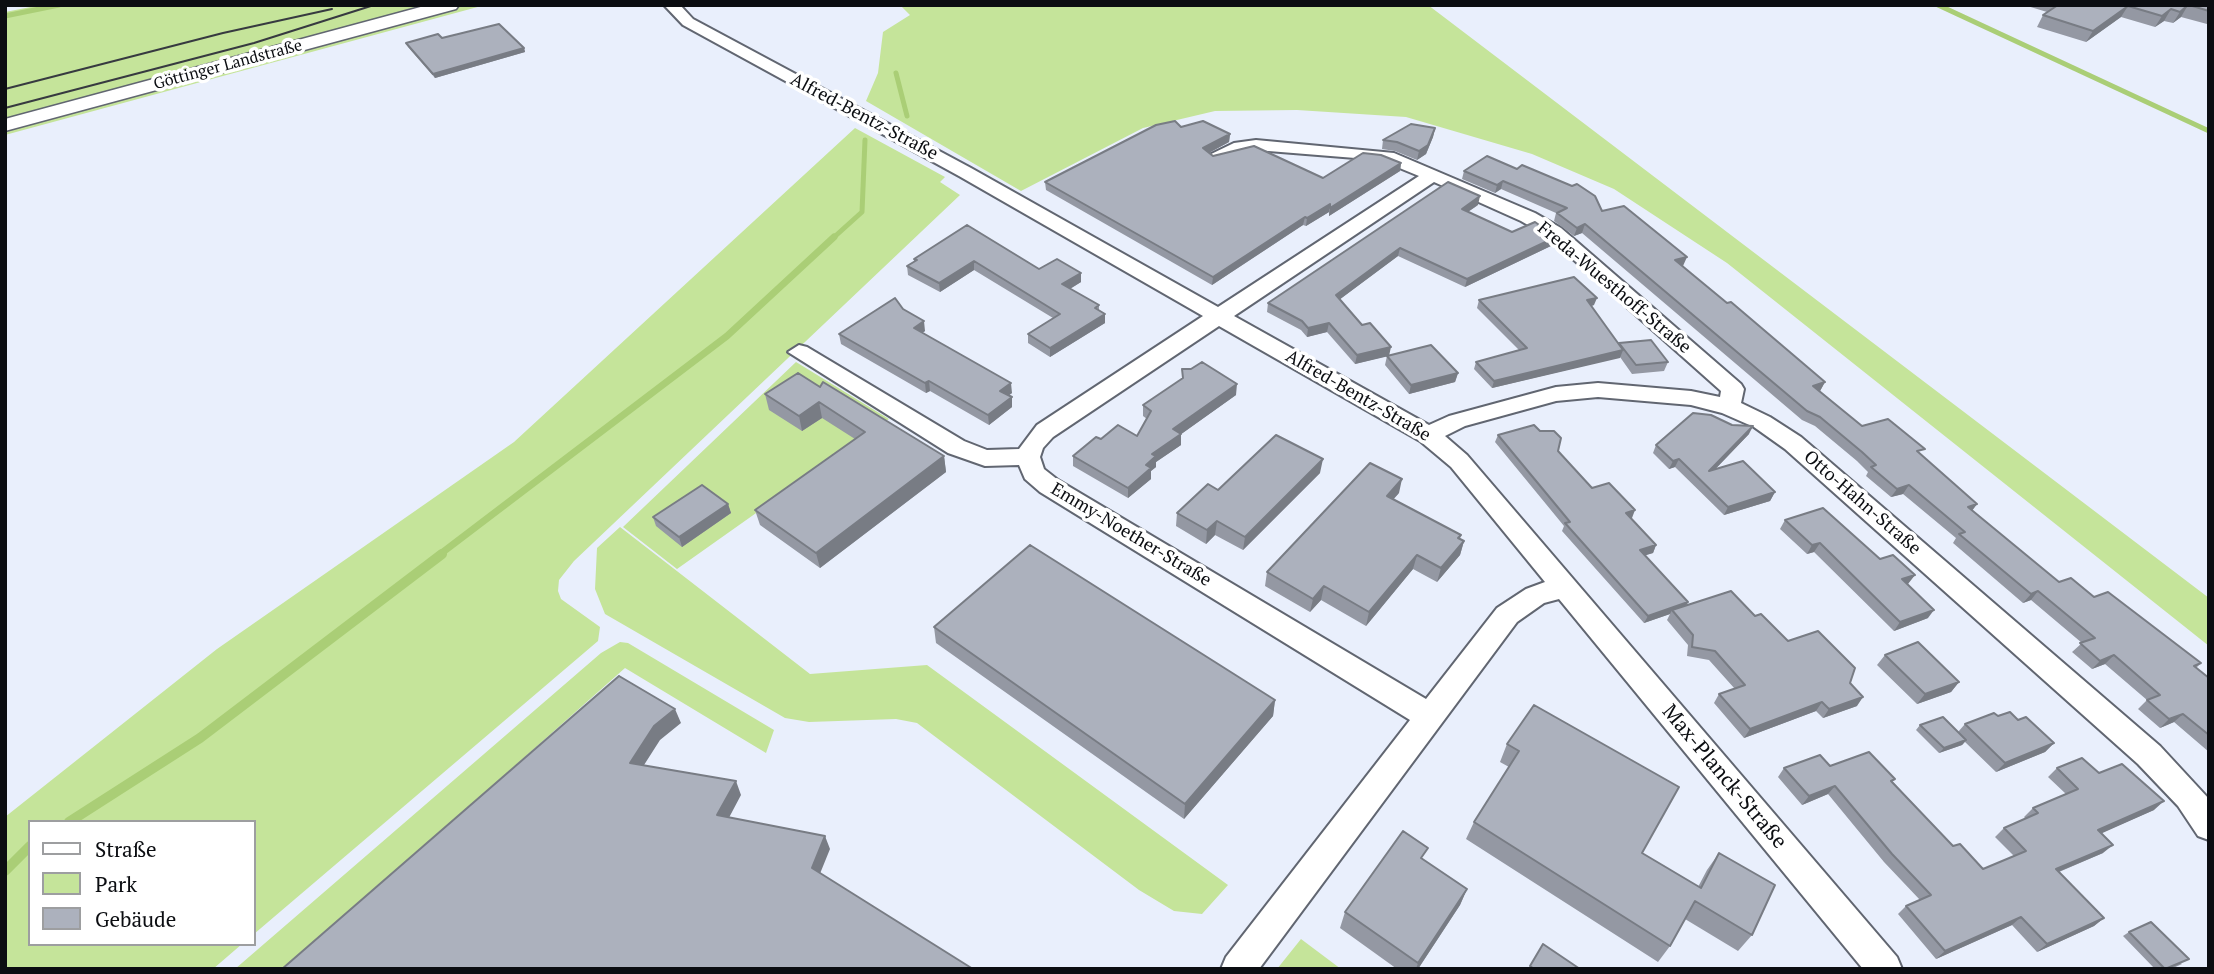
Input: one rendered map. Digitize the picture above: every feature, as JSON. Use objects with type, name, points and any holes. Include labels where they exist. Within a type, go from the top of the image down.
[{"type":"street","name":"Göttinger Landstraße","points":[[5,125],[450,5]]},
{"type":"street","name":"Alfred-Bentz-Straße","points":[[671,5],[688,22],[954,166],[1428,435],[1459,461],[1563,587]]},
{"type":"street","name":"Freda-Wuesthoff-Straße","points":[[1214,157],[1240,147],[1256,145],[1380,155],[1528,216],[1554,232],[1733,389],[1729,407]]},
{"type":"street","points":[[799,352],[956,447],[985,458],[1028,457],[1032,445],[1045,432],[1432,175]]},
{"type":"street","name":"Otto-Hahn-Straße","points":[[1428,435],[1457,421],[1576,391],[1598,390],[1691,398],[1729,407],[1762,422],[1783,436],[1835,480],[2149,755],[2189,796],[2209,825]]},
{"type":"street","name":"Emmy-Noether-Straße","points":[[1028,457],[1034,473],[1049,486],[1429,716]]},
{"type":"street","points":[[1238,969],[1507,615],[1535,596],[1563,587]]},
{"type":"street","name":"Max-Planck-Straße","points":[[1563,587],[1885,969]]},
{"type":"green space","points":[[41,5],[485,5],[5,135],[5,12]]},
{"type":"green space","points":[[900,5],[1428,5],[2209,598],[2209,646],[1727,263],[1614,189],[1532,154],[1406,117],[1297,110],[1215,111],[1143,128],[1021,191],[866,101],[878,73],[883,32],[910,15]]},
{"type":"green space","points":[[855,128],[945,177],[940,182],[960,195],[574,561],[559,580],[558,591],[561,599],[600,627],[598,641],[256,932],[256,820],[28,820],[28,946],[240,946],[213,969],[5,969],[5,817],[217,649],[514,442]]},
{"type":"green space","points":[[796,362],[889,419],[677,569],[623,527]]},
{"type":"green space","points":[[620,527],[810,674],[927,665],[1228,885],[1202,914],[1174,911],[1139,890],[917,723],[896,719],[809,722],[785,718],[605,614],[595,589],[597,548]]},
{"type":"green space","points":[[620,642],[628,643],[774,730],[766,753],[625,668],[286,969],[235,969],[601,653]]},
{"type":"green space","points":[[1301,939],[1341,969],[1277,969]]},
{"type":"building","points":[[2058,5],[2188,5],[2180,12],[2171,9],[2162,16],[2128,6],[2093,31],[2043,15]]},
{"type":"building","points":[[2189,5],[2209,5],[2209,11]]},
{"type":"building","points":[[499,24],[524,48],[433,74],[406,43],[438,34],[442,38]]},
{"type":"building","points":[[1175,121],[1181,127],[1203,121],[1230,134],[1203,148],[1213,156],[1254,146],[1323,178],[1363,153],[1381,155],[1401,163],[1330,208],[1330,204],[1305,217],[1213,277],[1045,182],[1156,125]]},
{"type":"building","points":[[1411,124],[1435,128],[1428,145],[1419,151],[1397,142],[1383,140]]},
{"type":"building","points":[[1487,156],[1517,169],[1522,165],[1572,186],[1577,184],[1595,196],[1602,211],[1624,206],[1687,257],[1675,260],[1727,303],[1731,302],[1825,382],[1813,386],[1862,426],[1888,419],[1925,449],[1917,451],[1977,504],[1968,507],[2059,582],[2071,578],[2094,597],[2108,592],[2201,663],[2194,666],[2209,678],[2209,735],[2183,714],[2169,719],[2147,700],[2160,695],[2114,655],[2100,661],[2080,643],[2095,638],[2038,591],[2031,594],[1959,534],[1965,532],[1909,485],[1897,489],[1871,467],[1876,465],[1862,452],[1820,417],[1807,411],[1585,224],[1577,228],[1557,213],[1567,208],[1503,181],[1497,185],[1464,171]]},
{"type":"building","points":[[1448,182],[1480,196],[1462,209],[1512,232],[1535,222],[1556,237],[1467,279],[1400,248],[1336,295],[1362,325],[1370,323],[1391,347],[1357,355],[1329,323],[1308,328],[1302,321],[1268,303]]},
{"type":"building","points":[[967,225],[1039,269],[1057,259],[1081,273],[1062,284],[1099,305],[1095,308],[1105,314],[1050,348],[1028,334],[1060,314],[974,261],[939,283],[907,266]]},
{"type":"building","points":[[1574,277],[1597,298],[1587,300],[1623,350],[1494,381],[1476,362],[1527,348],[1479,300]]},
{"type":"building","points":[[895,298],[903,309],[924,321],[914,328],[1011,383],[1000,391],[1012,397],[988,415],[839,334]]},
{"type":"building","points":[[1651,340],[1668,362],[1636,365],[1619,343]]},
{"type":"building","points":[[1431,345],[1458,373],[1411,385],[1387,356]]},
{"type":"building","points":[[1202,362],[1237,384],[1173,429],[1181,434],[1152,454],[1156,456],[1146,465],[1151,468],[1128,488],[1073,456],[1096,437],[1101,439],[1118,425],[1137,436],[1151,411],[1143,405],[1183,378],[1182,369],[1191,369]]},
{"type":"building","points":[[798,373],[820,387],[823,382],[944,456],[816,553],[755,510],[865,432],[819,402],[799,416],[765,394]]},
{"type":"building","points":[[1693,413],[1711,415],[1732,425],[1753,426],[1709,471],[1743,461],[1775,492],[1728,507],[1679,459],[1673,461],[1656,445]]},
{"type":"building","points":[[1534,425],[1540,431],[1554,431],[1561,438],[1558,451],[1592,488],[1609,483],[1635,510],[1626,513],[1656,545],[1640,550],[1688,602],[1648,616],[1565,523],[1570,522],[1498,435]]},
{"type":"building","points":[[1276,435],[1323,459],[1245,537],[1217,521],[1207,530],[1177,513],[1208,484],[1218,490]]},
{"type":"building","points":[[1370,463],[1402,479],[1387,496],[1461,535],[1458,538],[1464,541],[1441,568],[1417,555],[1369,612],[1324,586],[1313,599],[1267,572]]},
{"type":"building","points":[[702,485],[728,504],[679,537],[653,517]]},
{"type":"building","points":[[1823,508],[1880,559],[1893,555],[1915,575],[1902,579],[1934,610],[1900,622],[1820,543],[1812,545],[1785,520]]},
{"type":"building","points":[[1030,545],[1275,700],[1185,804],[934,627]]},
{"type":"building","points":[[1731,591],[1755,616],[1761,614],[1788,641],[1818,631],[1855,668],[1850,683],[1863,697],[1829,709],[1822,702],[1750,729],[1719,694],[1745,685],[1715,651],[1692,647],[1693,635],[1672,610]]},
{"type":"building","points":[[1918,642],[1959,682],[1925,694],[1885,655]]},
{"type":"building","points":[[619,676],[675,709],[654,726],[630,763],[736,781],[717,815],[825,836],[812,868],[973,969],[282,969]]},
{"type":"building","points":[[1534,705],[1679,787],[1642,853],[1701,888],[1719,853],[1775,885],[1752,935],[1695,901],[1670,946],[1474,822],[1519,751],[1507,744]]},
{"type":"building","points":[[2010,712],[2018,720],[2026,717],[2054,743],[2005,763],[1965,724],[1994,713],[1998,716]]},
{"type":"building","points":[[1943,717],[1966,740],[1944,748],[1920,725]]},
{"type":"building","points":[[1869,752],[1895,779],[1891,781],[1953,846],[1960,844],[1983,869],[2026,851],[2004,828],[2038,813],[2033,808],[2078,789],[2057,768],[2082,758],[2099,773],[2122,764],[2164,801],[2098,830],[2113,845],[2056,869],[2104,918],[2047,944],[2021,917],[1945,951],[1906,906],[1931,895],[1892,854],[1835,786],[1809,796],[1784,768],[1820,755],[1830,766]]},
{"type":"building","points":[[1403,831],[1428,848],[1421,858],[1467,889],[1418,963],[1345,912]]},
{"type":"building","points":[[2151,922],[2189,959],[2165,969],[2129,932]]},
{"type":"building","points":[[1543,944],[1580,969],[1534,969],[1530,966]]},
{"type":"waterway","points":[[5,16],[59,5]]},
{"type":"waterway","points":[[1938,5],[2209,131]]},
{"type":"waterway","points":[[896,73],[907,116]]},
{"type":"waterway","points":[[832,239],[862,212],[865,140]]},
{"type":"waterway","points":[[439,555],[727,336],[834,237]]},
{"type":"waterway","points":[[72,820],[200,738],[442,554]]},
{"type":"waterway","points":[[5,871],[28,848]]},
{"type":"tram line","points":[[5,108],[254,43],[374,5]]},
{"type":"tram line","points":[[5,89],[223,33],[332,9]]}]
